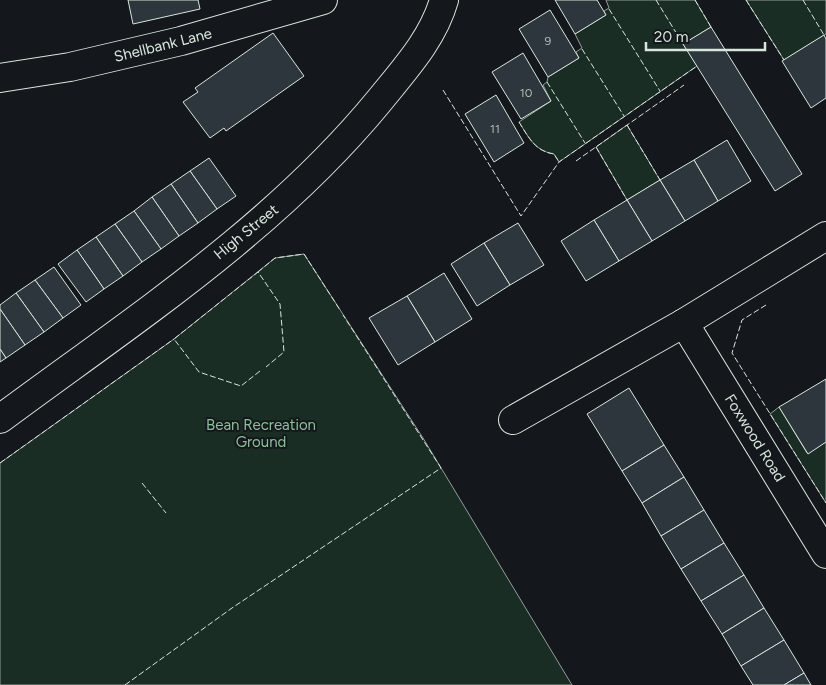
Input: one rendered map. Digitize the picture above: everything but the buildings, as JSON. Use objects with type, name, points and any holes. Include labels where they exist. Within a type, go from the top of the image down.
[{"type":"street","name":"Shellbank Lane","points":[[0,78],[70,67],[173,43],[323,0]]},
{"type":"street","name":"High Street","points":[[0,419],[162,301],[280,204],[307,179],[364,120],[404,71],[438,19],[444,0]]},
{"type":"street","points":[[513,420],[684,323],[826,236]]},
{"type":"street","name":"Foxwood Road","points":[[684,323],[826,554]]},
{"type":"green space","points":[[606,0],[695,0],[711,27],[683,44],[697,66],[559,162],[554,154],[542,150],[533,143],[519,122],[551,101],[543,85],[547,82],[548,77],[579,58],[576,52],[582,48],[575,34],[606,15],[604,11],[609,8]]},
{"type":"green space","points":[[746,0],[826,0],[826,34],[784,60]]},
{"type":"green space","points":[[627,125],[660,180],[627,200],[596,147]]},
{"type":"green space","name":"Bean Recreation Ground","points":[[304,254],[423,438],[572,685],[0,685],[0,463],[174,339],[275,258]]},
{"type":"green space","points":[[779,407],[807,453],[826,442],[826,503],[770,414]]},
{"type":"fence","points":[[656,0],[683,44]]},
{"type":"fence","points":[[695,0],[711,27]]},
{"type":"fence","points":[[746,0],[784,60]]},
{"type":"fence","points":[[803,0],[824,35]]},
{"type":"fence","points":[[609,9],[660,91]]},
{"type":"fence","points":[[582,49],[624,116]]},
{"type":"fence","points":[[443,90],[521,216],[559,162],[697,66]]},
{"type":"fence","points":[[547,82],[585,143]]},
{"type":"fence","points":[[576,161],[684,85]]},
{"type":"fence","points":[[519,122],[533,143],[542,150],[554,154],[559,162]]},
{"type":"fence","points":[[627,125],[660,180]]},
{"type":"fence","points":[[596,147],[627,200]]},
{"type":"fence","points":[[258,272],[275,258],[304,254],[340,310]]},
{"type":"fence","points":[[260,371],[241,386],[199,372],[174,339],[258,272],[280,304],[284,352],[266,367]]},
{"type":"fence","points":[[766,305],[742,320],[732,353],[826,503]]},
{"type":"fence","points":[[125,685],[232,608],[441,468],[343,315]]},
{"type":"fence","points":[[0,463],[174,339]]},
{"type":"fence","points":[[142,483],[166,513]]}]
